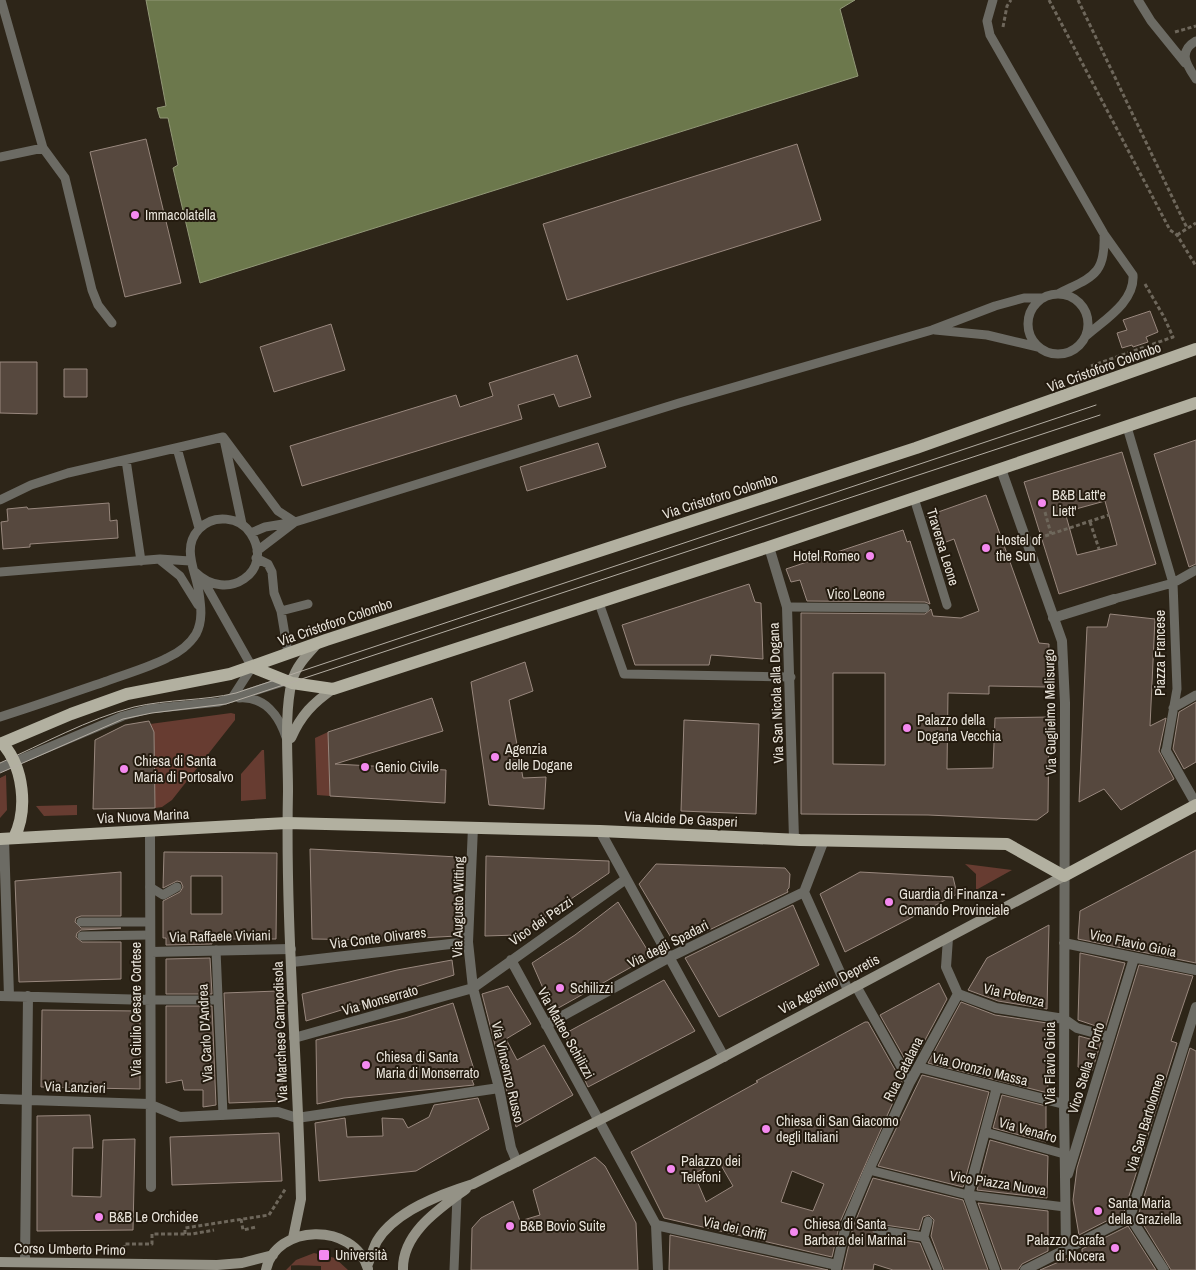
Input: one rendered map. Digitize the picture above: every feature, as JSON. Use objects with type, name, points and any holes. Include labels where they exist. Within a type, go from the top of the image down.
[{"type":"main road","name":"Via Cristoforo Colombo","points":[[252,667],[318,643],[916,448],[1196,350]]},
{"type":"main road","points":[[289,744],[299,720],[308,708],[333,689],[769,548],[1195,403]]},
{"type":"main road","points":[[289,682],[301,663],[318,643]]},
{"type":"main road","points":[[6,839],[21,813],[20,782],[15,761],[1,744],[79,711],[127,694],[206,680],[252,667],[289,682],[333,689]]},
{"type":"main road","name":"Via Marchese Campodisola","points":[[289,682],[287,824],[301,1199],[294,1238]]},
{"type":"main road","name":"Via Agostino Depretis","points":[[473,1184],[724,1057],[1196,804]]},
{"type":"main road","name":"Via Alcide De Gasperi","points":[[287,824],[473,827],[794,840],[1007,844],[1064,876]]},
{"type":"main road","name":"Via Nuova Marina","points":[[6,839],[287,824]]},
{"type":"main road","points":[[369,1269],[378,1240],[410,1210],[445,1193],[473,1184]]},
{"type":"main road","points":[[403,1270],[405,1252],[420,1227],[473,1184]]},
{"type":"main road","points":[[266,1270],[273,1254],[294,1238],[306,1234],[333,1236],[353,1246],[362,1255],[369,1269]]},
{"type":"main road","name":"Corso Umberto Primo","points":[[0,1262],[217,1265],[242,1263],[273,1254]]},
{"type":"street","name":"Via Guglielmo Melisurgo","points":[[1001,469],[1062,641],[1065,703],[1064,876]]},
{"type":"street","name":"Via San Nicola alla Dogana","points":[[769,548],[787,607],[791,677],[794,840]]},
{"type":"street","name":"Piazza Francese","points":[[1053,618],[1114,599]]},
{"type":"street","name":"Piazza Francese","points":[[1166,751],[1196,804]]},
{"type":"street","name":"Via Augusto Witting","points":[[473,827],[468,942],[473,988]]},
{"type":"street","name":"Via Giulio Cesare Cortese","points":[[150,831],[150,1188]]},
{"type":"street","points":[[600,831],[724,1057]]},
{"type":"street","points":[[6,839],[5,996],[151,1000]]},
{"type":"street","points":[[824,840],[804,892],[852,988],[910,1082]]},
{"type":"street","name":"Via Flavio Gioia","points":[[1064,876],[1064,1186],[1066,1249]]},
{"type":"street","name":"Vico dei Pezzi","points":[[473,988],[626,878]]},
{"type":"street","name":"Via degli Spadari","points":[[546,1025],[668,958],[804,892]]},
{"type":"street","points":[[948,938],[946,967],[958,994]]},
{"type":"street","name":"Via Conte Olivares","points":[[292,962],[468,942]]},
{"type":"street","name":"Vico Flavio Gioia","points":[[1064,943],[1196,970]]},
{"type":"street","name":"Via Raffaele Viviani","points":[[151,952],[291,949]]},
{"type":"street","name":"Vico Stella a Porto","points":[[1064,1186],[1134,958]]},
{"type":"street","name":"Via Matteo Schilizzi","points":[[511,960],[597,1120],[656,1224]]},
{"type":"street","name":"Via Monserrato","points":[[294,1038],[473,988]]},
{"type":"street","name":"Via Vincenzo Russo","points":[[473,988],[499,1088],[511,1148],[517,1162]]},
{"type":"street","name":"Via Potenza","points":[[958,994],[996,1008],[1064,1019],[1077,1028],[1110,1037]]},
{"type":"street","name":"Rua Catalana","points":[[837,1267],[869,1170],[910,1082],[958,994]]},
{"type":"street","points":[[25,1262],[28,996]]},
{"type":"street","name":"Via San Bartolomeo","points":[[1130,1217],[1196,1007]]},
{"type":"street","name":"Via Oronzio Massa","points":[[918,1067],[1064,1104]]},
{"type":"street","points":[[149,1104],[180,1117],[278,1112],[297,1118],[499,1088]]},
{"type":"street","points":[[995,1270],[968,1195],[997,1088]]},
{"type":"street","name":"Via Lanzieri","points":[[0,1098],[149,1104]]},
{"type":"street","points":[[1025,1270],[1130,1217],[1164,1270]]},
{"type":"street","points":[[656,1224],[658,1270]]},
{"type":"street","name":"Via dei Griffi","points":[[656,1224],[837,1267]]},
{"type":"lane","points":[[1,0],[43,148],[65,178],[92,290],[98,305],[112,323]]},
{"type":"lane","points":[[932,330],[987,335],[1038,347],[1046,352],[1062,354],[1076,348],[1086,336],[1128,297],[1134,283],[1128,264],[1104,234],[990,35],[987,21],[993,0]]},
{"type":"lane","points":[[1138,0],[1151,21],[1196,79]]},
{"type":"lane","points":[[1185,63],[1184,55],[1189,46],[1196,41]]},
{"type":"lane","points":[[0,156],[43,148]]},
{"type":"lane","points":[[251,533],[265,527],[295,522],[679,404],[932,330],[995,306],[1024,298],[1043,298],[1057,294],[1086,280],[1100,268],[1104,259],[1104,234]]},
{"type":"lane","points":[[1057,294],[1072,298],[1083,308],[1088,321],[1086,336]]},
{"type":"lane","points":[[1038,347],[1029,333],[1028,325],[1032,310],[1043,298]]},
{"type":"lane","name":"Piazza Francese","points":[[1127,427],[1173,583],[1177,688],[1166,751]]},
{"type":"lane","points":[[223,437],[278,511],[295,522]]},
{"type":"lane","points":[[0,500],[31,485],[68,473],[223,437]]},
{"type":"lane","points":[[223,437],[242,524]]},
{"type":"lane","points":[[177,448],[199,528]]},
{"type":"lane","points":[[126,460],[141,561]]},
{"type":"lane","name":"Traversa Leone","points":[[914,498],[947,605]]},
{"type":"lane","points":[[0,717],[167,658],[187,644],[196,634],[201,612],[195,572],[190,561],[189,550],[192,538],[199,528],[209,522],[220,519],[232,520],[242,524],[251,533],[257,554],[268,564],[274,593],[281,611],[288,654]]},
{"type":"lane","points":[[203,580],[212,584],[233,585],[250,573],[257,554],[295,522]]},
{"type":"lane","points":[[160,560],[180,576],[201,612]]},
{"type":"lane","points":[[0,572],[141,561],[190,561]]},
{"type":"lane","points":[[0,563],[10,571]]},
{"type":"lane","points":[[1173,583],[1196,570]]},
{"type":"lane","points":[[195,572],[203,580],[252,667],[232,699]]},
{"type":"lane","name":"Piazza Francese","points":[[1114,599],[1173,583]]},
{"type":"lane","points":[[599,603],[624,674],[791,677]]},
{"type":"lane","points":[[281,611],[308,604]]},
{"type":"lane","name":"Vico Leone","points":[[787,607],[924,608]]},
{"type":"lane","points":[[232,699],[289,682]]},
{"type":"lane","points":[[1173,708],[1196,695]]},
{"type":"lane","points":[[0,768],[123,716],[149,709],[232,699],[246,698],[265,704],[278,719],[289,744]]},
{"type":"lane","points":[[150,887],[163,895],[177,887]]},
{"type":"lane","points":[[81,922],[150,922]]},
{"type":"lane","points":[[82,936],[150,935]]},
{"type":"lane","name":"Via Carlo D'Andrea","points":[[216,950],[223,1115]]},
{"type":"lane","points":[[151,1000],[217,1000]]},
{"type":"lane","name":"Via Venafro","points":[[985,1132],[1064,1154]]},
{"type":"lane","name":"Vico Piazza Nuova","points":[[869,1170],[968,1195],[1065,1207]]},
{"type":"lane","points":[[934,1198],[936,1187]]},
{"type":"lane","points":[[454,1270],[457,1196]]},
{"type":"lane","points":[[928,1221],[924,1237],[938,1270]]},
{"type":"lane","points":[[878,1230],[924,1237]]},
{"type":"path","points":[[1049,0],[1170,230],[1177,235],[1196,266]]},
{"type":"path","points":[[1078,0],[1187,228]]},
{"type":"path","points":[[1177,235],[1196,223]]},
{"type":"path","points":[[1045,512],[1051,534]]},
{"type":"path","points":[[1026,542],[1109,515]]},
{"type":"path","points":[[1090,522],[1099,550]]},
{"type":"path","points":[[185,1234],[185,1228],[269,1215],[286,1188]]},
{"type":"path","points":[[241,1219],[243,1230],[256,1227]]},
{"type":"path","points":[[124,1248],[124,1244],[152,1244],[152,1234],[185,1234],[214,1230]]},
{"type":"shaded area","points":[[146,0],[855,0],[840,9],[858,76],[200,283],[173,168],[178,165],[168,118],[160,118],[157,108],[166,106]]},
{"type":"shaded area","points":[[235,714],[235,720],[172,800],[162,807],[155,808],[154,732],[150,724]]},
{"type":"shaded area","points":[[328,732],[330,796],[317,795],[315,738]]},
{"type":"shaded area","points":[[264,750],[266,799],[241,801],[241,774]]},
{"type":"shaded area","points":[[6,775],[7,810],[0,818],[0,778]]},
{"type":"shaded area","points":[[77,805],[77,815],[44,816],[36,806]]},
{"type":"shaded area","points":[[965,864],[1012,870],[976,890],[976,874]]},
{"type":"shaded area","points":[[314,1253],[335,1258],[348,1270],[321,1270],[321,1266],[291,1265],[296,1260]]},
{"type":"building","name":"Immacolatella","points":[[146,139],[181,283],[125,297],[90,152]]},
{"type":"building","points":[[797,144],[821,220],[567,300],[543,224]]},
{"type":"building","points":[[1150,311],[1158,332],[1146,337],[1148,342],[1122,348],[1117,333],[1127,330],[1123,320]]},
{"type":"building","points":[[331,324],[345,370],[274,392],[260,347]]},
{"type":"building","points":[[577,355],[591,397],[559,407],[554,394],[518,405],[522,419],[302,486],[290,446],[456,395],[460,407],[493,396],[489,383]]},
{"type":"building","points":[[0,362],[37,362],[37,414],[0,413]]},
{"type":"building","points":[[64,369],[87,369],[87,397],[64,397]]},
{"type":"building","points":[[1196,440],[1196,564],[1189,567],[1154,454]]},
{"type":"building","points":[[598,443],[606,467],[527,491],[520,467]]},
{"type":"building","points":[[1122,452],[1156,564],[1059,594],[1024,482]],"holes":[[[1105,501],[1117,545],[1077,555],[1065,512]]]},
{"type":"building","points":[[986,495],[1039,643],[1049,644],[1048,687],[989,686],[989,694],[948,693],[947,769],[993,768],[995,718],[1049,717],[1048,812],[1037,820],[928,815],[801,814],[801,613],[925,614],[931,609],[933,616],[961,618],[979,611],[954,539],[938,545],[927,516]],"holes":[[[833,673],[885,673],[885,765],[833,764]]]},
{"type":"building","points":[[109,503],[110,521],[117,520],[118,538],[30,544],[30,547],[3,549],[1,522],[8,521],[7,509]]},
{"type":"building","name":"Hotel Romeo","points":[[903,530],[907,542],[910,541],[930,604],[925,602],[807,601],[800,580],[791,582],[786,569]]},
{"type":"building","points":[[749,584],[755,602],[761,603],[763,659],[711,655],[709,665],[635,665],[622,625]]},
{"type":"building","points":[[1110,614],[1155,619],[1150,726],[1166,718],[1159,751],[1174,779],[1121,810],[1104,789],[1079,802],[1087,627],[1107,627]]},
{"type":"building","points":[[525,662],[533,691],[509,700],[523,778],[546,777],[544,809],[489,805],[471,682]]},
{"type":"building","points":[[432,698],[443,731],[335,764],[446,770],[445,803],[330,796],[328,732]]},
{"type":"building","points":[[1196,702],[1196,762],[1184,769],[1173,749],[1179,712]]},
{"type":"building","points":[[684,720],[759,724],[756,814],[681,811]]},
{"type":"building","name":"Chiesa di Santa Maria di Portosalvo","points":[[149,721],[154,732],[155,808],[93,809],[95,740],[125,725]]},
{"type":"building","points":[[310,849],[458,857],[457,936],[383,940],[312,939]]},
{"type":"building","points":[[1196,850],[1196,963],[1078,939],[1080,911]]},
{"type":"building","points":[[164,852],[277,853],[276,939],[212,939],[212,944],[166,945],[166,938],[163,938],[163,901],[180,892],[183,887],[181,882],[177,881],[163,888]],"holes":[[[191,876],[222,876],[222,914],[191,914]]]},
{"type":"building","points":[[486,856],[609,861],[609,873],[518,935],[485,936]]},
{"type":"building","points":[[656,864],[785,868],[790,874],[789,888],[788,892],[676,946],[639,884]]},
{"type":"building","points":[[121,872],[121,916],[81,916],[76,918],[75,922],[81,928],[121,928],[81,930],[77,933],[76,937],[82,942],[121,942],[121,979],[19,982],[15,881]]},
{"type":"building","points":[[860,872],[953,877],[957,894],[845,952],[820,894]]},
{"type":"building","points":[[618,902],[651,956],[553,1011],[532,963],[575,935]]},
{"type":"building","points":[[793,905],[819,965],[719,1017],[685,958]]},
{"type":"building","points":[[1049,925],[1047,1009],[998,1001],[968,990],[987,958]]},
{"type":"building","points":[[1080,953],[1125,963],[1105,1029],[1078,1020]]},
{"type":"building","points":[[210,958],[212,994],[166,994],[166,959]]},
{"type":"building","points":[[452,960],[454,975],[306,1021],[302,994],[397,970]]},
{"type":"building","points":[[1139,965],[1193,976],[1171,1041],[1177,1043],[1124,1212],[1079,1235],[1073,1200],[1077,1168]]},
{"type":"building","points":[[664,980],[695,1031],[588,1087],[564,1034]]},
{"type":"building","points":[[939,983],[947,999],[910,1068],[880,1015]]},
{"type":"building","points":[[508,986],[531,1024],[506,1039],[517,1060],[544,1045],[573,1095],[516,1127],[482,994]]},
{"type":"building","points":[[278,991],[283,1101],[229,1103],[224,993]]},
{"type":"building","points":[[961,1002],[995,1015],[1047,1023],[1048,1093],[928,1063]]},
{"type":"building","points":[[453,1003],[477,1079],[472,1080],[474,1085],[344,1098],[317,1104],[316,1040],[405,1018]]},
{"type":"building","points":[[166,1006],[212,1006],[216,1105],[203,1107],[203,1090],[184,1090],[182,1080],[166,1083]]},
{"type":"building","points":[[42,1010],[140,1011],[140,1089],[41,1087]]},
{"type":"building","points":[[868,1022],[902,1082],[840,1222],[832,1257],[664,1218],[631,1152],[758,1082],[756,1081]],"holes":[[[718,1160],[733,1186],[706,1202],[694,1174]],[[792,1171],[824,1184],[813,1211],[781,1202]]]},
{"type":"building","points":[[1079,1036],[1101,1042],[1092,1071],[1078,1067]]},
{"type":"building","points":[[1190,1048],[1196,1051],[1196,1270],[1171,1270],[1138,1216]]},
{"type":"building","points":[[922,1075],[989,1092],[963,1187],[878,1166]]},
{"type":"building","points":[[1002,1095],[1046,1106],[1046,1142],[993,1128]]},
{"type":"building","points":[[478,1098],[489,1129],[416,1171],[319,1181],[315,1123],[345,1118],[347,1137],[383,1136],[382,1118],[403,1119],[408,1128],[429,1117],[434,1105]]},
{"type":"building","points":[[90,1115],[93,1148],[73,1148],[72,1196],[101,1197],[103,1140],[135,1139],[133,1230],[37,1231],[37,1116]]},
{"type":"building","points":[[279,1133],[282,1181],[172,1185],[170,1137]]},
{"type":"building","points":[[990,1140],[1048,1156],[1047,1198],[977,1190]]},
{"type":"building","points":[[595,1157],[605,1166],[636,1223],[638,1270],[471,1270],[472,1228],[481,1218],[513,1201],[520,1221],[540,1215],[533,1190]]},
{"type":"building","points":[[873,1178],[963,1200],[988,1270],[944,1270],[931,1236],[934,1220],[929,1215],[923,1217],[919,1230],[878,1224],[873,1226],[872,1230],[877,1236],[920,1243],[931,1270],[893,1270],[874,1264],[873,1270],[843,1270],[853,1227]]},
{"type":"building","points":[[978,1203],[1048,1211],[1048,1251],[1022,1264],[1018,1270],[1002,1270]]},
{"type":"building","name":"Palazzo Carafa di Nocera","points":[[1128,1226],[1156,1270],[1040,1270],[1082,1252],[1082,1249]]},
{"type":"building","points":[[670,1235],[828,1270],[669,1270]]},
{"type":"tram line","points":[[0,763],[83,725],[117,712],[147,704],[236,693],[1096,405]]},
{"type":"tram line","points":[[0,773],[123,719],[152,713],[226,704],[1100,415]]},
{"type":"place","name":"Immacolatella","points":[[135,215]]},
{"type":"place","name":"B&B Latt'e Liett'","points":[[1042,503]]},
{"type":"place","name":"Hostel of the Sun","points":[[986,548]]},
{"type":"place","name":"Hotel Romeo","points":[[870,556]]},
{"type":"place","name":"Palazzo della Dogana Vecchia","points":[[907,728]]},
{"type":"place","name":"Agenzia delle Dogane","points":[[495,757]]},
{"type":"place","name":"Genio Civile","points":[[365,767]]},
{"type":"place","name":"Chiesa di Santa Maria di Portosalvo","points":[[124,769]]},
{"type":"place","name":"Guardia di Finanza - Comando Provinciale","points":[[889,902]]},
{"type":"place","name":"Schilizzi","points":[[560,988]]},
{"type":"place","name":"Chiesa di Santa Maria di Monserrato","points":[[366,1065]]},
{"type":"place","name":"Chiesa di San Giacomo degli Italiani","points":[[766,1129]]},
{"type":"place","name":"Palazzo dei Telefoni","points":[[671,1169]]},
{"type":"place","name":"Santa Maria della Graziella","points":[[1098,1211]]},
{"type":"place","name":"B&B Le Orchidee","points":[[99,1217]]},
{"type":"place","name":"B&B Bovio Suite","points":[[510,1226]]},
{"type":"place","name":"Chiesa di Santa Barbara dei Marinai","points":[[794,1232]]},
{"type":"place","name":"Palazzo Carafa di Nocera","points":[[1115,1248]]},
{"type":"place","name":"Università","points":[[324,1255]]}]
